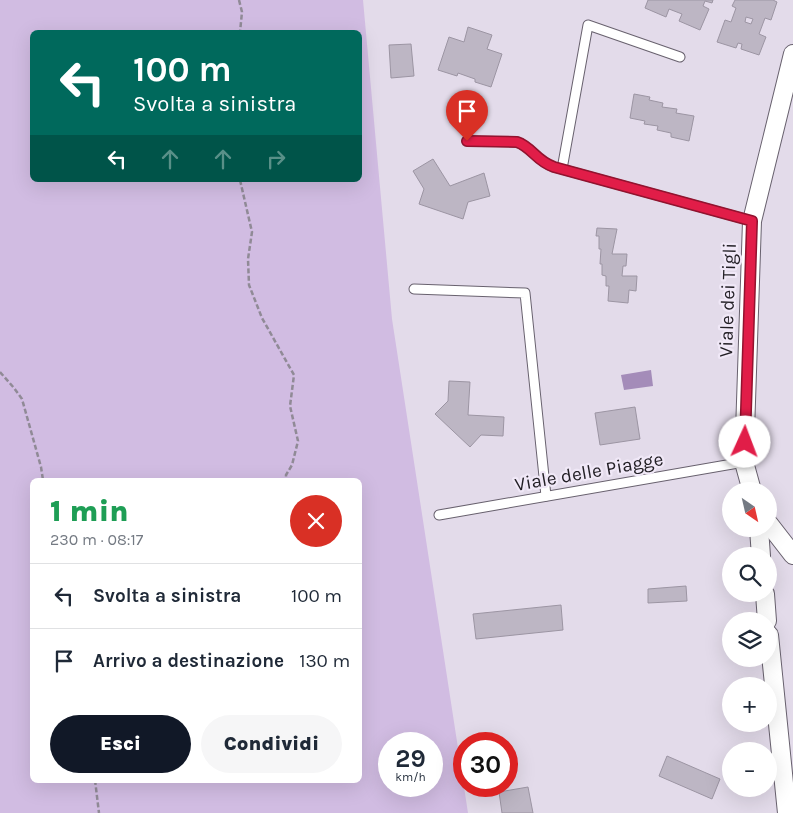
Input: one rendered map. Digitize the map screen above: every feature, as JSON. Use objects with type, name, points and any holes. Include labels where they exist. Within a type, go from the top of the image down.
[{"type":"street","name":"Viale dei Tigli","points":[[750,482],[744,462],[752,221],[793,54]]},
{"type":"street","points":[[778,536],[793,555]]},
{"type":"street","points":[[772,667],[787,813]]},
{"type":"lane","points":[[562,169],[588,25],[680,57]]},
{"type":"lane","points":[[467,141],[517,142],[523,144],[540,161],[562,169],[752,221]]},
{"type":"lane","points":[[414,289],[525,293],[546,496]]},
{"type":"lane","name":"Viale delle Piagge","points":[[439,515],[744,462]]},
{"type":"path","points":[[239,0],[242,12],[240,30]]},
{"type":"path","points":[[240,182],[252,232],[248,259],[249,285],[262,318],[294,375],[290,406],[298,441],[292,465],[286,478]]},
{"type":"path","points":[[0,372],[22,399],[43,478]]},
{"type":"path","points":[[95,783],[99,813]]},
{"type":"shaded area","points":[[0,0],[363,0],[392,319],[456,732],[453,732],[453,797],[466,797],[468,813],[0,813]]},
{"type":"shaded area","points":[[651,370],[653,386],[624,390],[621,375]]},
{"type":"building","points":[[648,0],[713,0],[712,3],[705,1],[703,6],[709,9],[700,30],[679,21],[682,14],[669,9],[666,17],[645,8]]},
{"type":"building","points":[[735,0],[773,0],[777,2],[771,20],[765,18],[759,34],[766,37],[759,55],[741,49],[742,44],[738,43],[736,48],[717,42],[725,20],[731,22],[736,8],[732,6]],"holes":[[[746,17],[753,19],[751,24],[745,22]]]},
{"type":"building","points":[[468,27],[492,35],[487,49],[502,54],[491,87],[475,82],[475,79],[458,73],[457,76],[438,70],[449,37],[464,42]]},
{"type":"building","points":[[411,44],[414,76],[391,78],[389,45]]},
{"type":"building","points":[[634,94],[650,97],[649,100],[663,103],[662,107],[677,109],[676,113],[694,116],[689,141],[671,137],[671,133],[657,130],[658,126],[644,124],[645,121],[630,118]]},
{"type":"building","points":[[433,159],[450,186],[484,173],[490,196],[468,202],[463,219],[419,204],[424,189],[413,171]]},
{"type":"building","points":[[597,228],[617,229],[612,254],[627,254],[626,266],[623,266],[622,276],[637,276],[636,291],[629,290],[628,303],[608,301],[609,286],[606,286],[606,276],[602,275],[599,236],[596,236]]},
{"type":"building","points":[[449,381],[470,382],[468,415],[504,417],[503,436],[481,435],[470,447],[435,414],[448,401]]},
{"type":"building","points":[[635,407],[640,439],[600,445],[595,413]]},
{"type":"building","points":[[686,586],[687,601],[648,603],[648,589]]},
{"type":"building","points":[[561,605],[563,630],[476,639],[473,614]]},
{"type":"building","points":[[667,756],[720,779],[712,799],[659,776]]},
{"type":"building","points":[[528,787],[533,813],[502,813],[500,797],[518,797],[518,789]]},
{"type":"route","points":[[467,141],[517,142],[523,144],[540,161],[554,167],[752,221],[745,442]]}]
